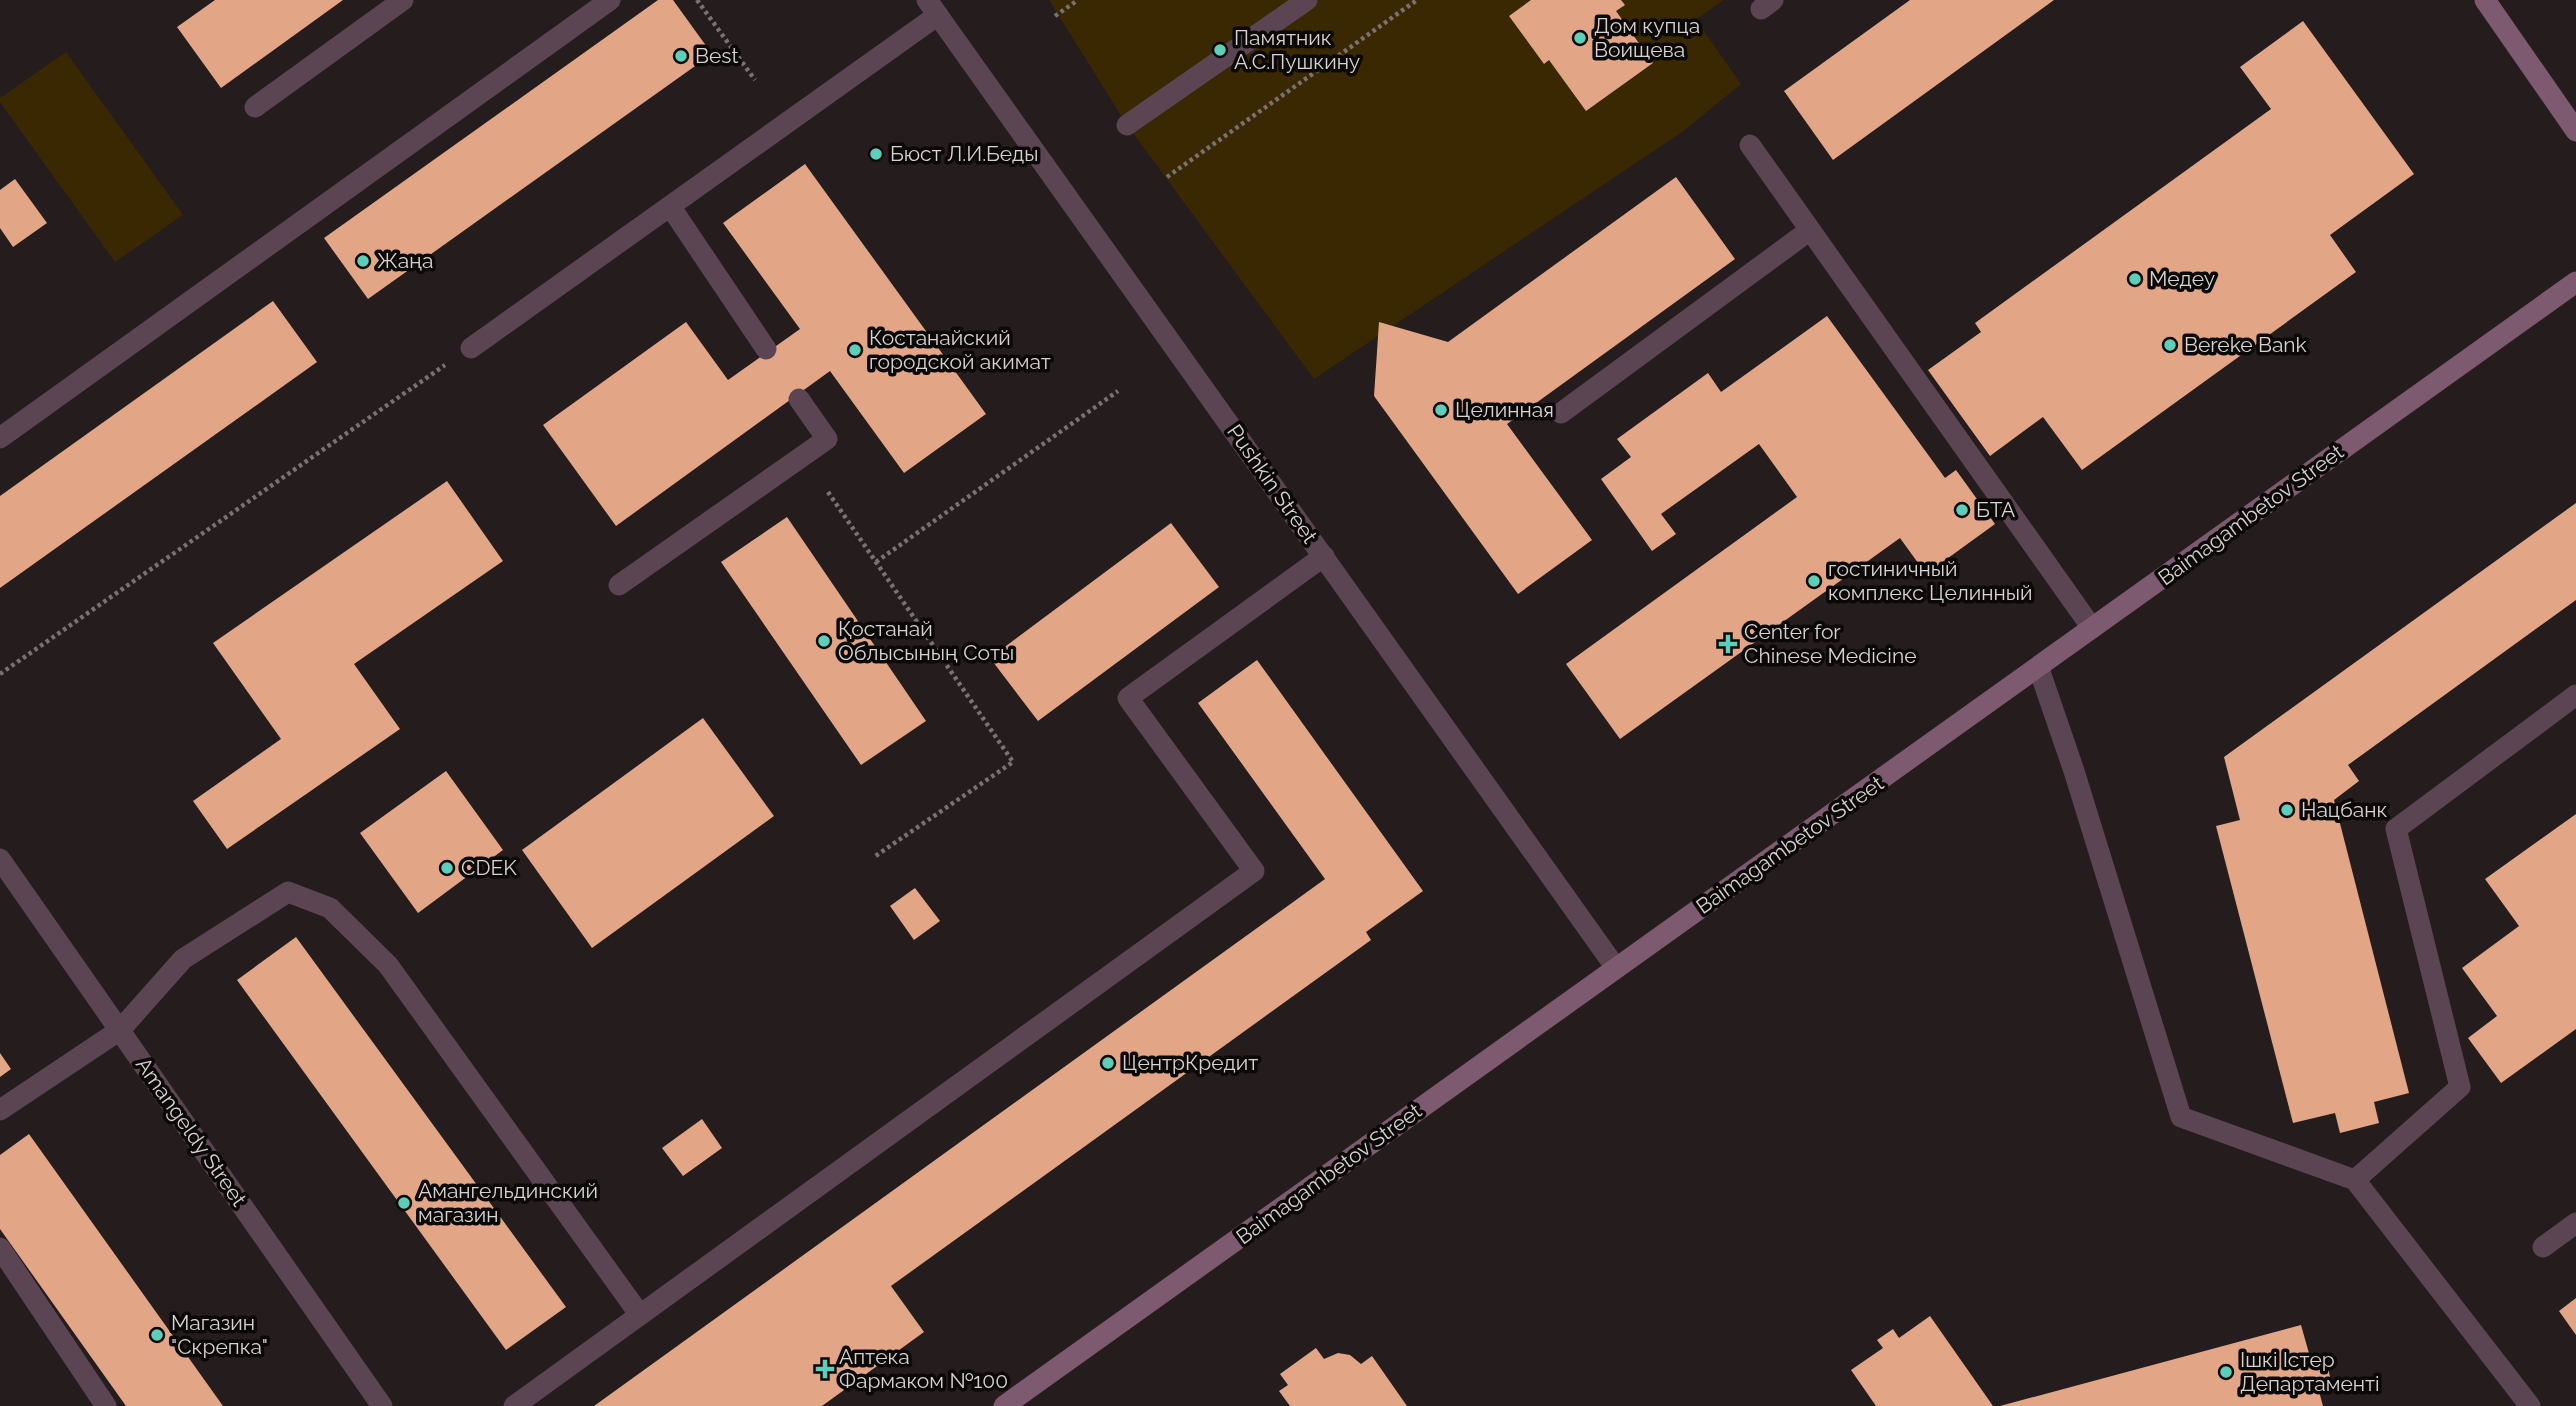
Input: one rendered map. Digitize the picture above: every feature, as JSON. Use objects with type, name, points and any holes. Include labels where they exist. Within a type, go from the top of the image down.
[{"type":"main road","points":[[2485,0],[2576,131]]},
{"type":"main road","name":"Baimagambetov Street","points":[[1004,1406],[2039,669],[2092,628],[2576,282]]},
{"type":"street","points":[[255,107],[403,0]]},
{"type":"street","points":[[1,436],[610,0]]},
{"type":"street","points":[[1127,125],[1307,0]]},
{"type":"street","points":[[471,348],[670,206],[932,7]]},
{"type":"street","name":"Pushkin Street","points":[[932,7],[1616,968]]},
{"type":"street","points":[[1750,145],[2092,628]]},
{"type":"street","points":[[670,206],[766,349]]},
{"type":"street","points":[[1561,413],[1810,230]]},
{"type":"street","points":[[619,585],[827,439],[799,399]]},
{"type":"street","points":[[514,1406],[1254,871],[1128,698],[1324,556]]},
{"type":"street","points":[[2039,669],[2074,771],[2181,1116],[2355,1180],[2530,1406]]},
{"type":"street","points":[[2355,1180],[2460,1087],[2396,829],[2576,695]]},
{"type":"street","name":"Amangeldy Street","points":[[0,859],[382,1406]]},
{"type":"street","points":[[0,1110],[120,1030],[183,959],[288,892],[331,908],[388,965],[640,1315]]},
{"type":"street","points":[[2543,1247],[2576,1223]]},
{"type":"street","points":[[0,1248],[106,1406]]},
{"type":"path","points":[[697,0],[755,80]]},
{"type":"path","points":[[1055,16],[1078,0]]},
{"type":"path","points":[[1167,177],[1418,0]]},
{"type":"path","points":[[0,674],[471,348]]},
{"type":"path","points":[[876,562],[1118,391]]},
{"type":"path","points":[[828,492],[1013,762],[874,857]]},
{"type":"shaded area","points":[[1049,0],[1723,0],[1696,20],[1741,84],[1682,132],[1314,379],[1127,125]]},
{"type":"shaded area","points":[[66,52],[183,215],[115,262],[0,102],[0,98]]},
{"type":"building","points":[[215,0],[343,0],[221,88],[177,27]]},
{"type":"building","points":[[658,0],[673,0],[712,54],[368,299],[324,238]]},
{"type":"building","name":"Дом купца Воищева","points":[[1531,0],[1621,0],[1625,5],[1616,11],[1653,63],[1586,111],[1549,60],[1544,64],[1509,16]]},
{"type":"building","points":[[1910,0],[2054,0],[1833,160],[1784,91]]},
{"type":"building","name":"Медеу","points":[[2303,21],[2414,174],[2330,235],[2356,272],[2082,470],[2043,417],[1990,456],[1928,370],[1981,332],[1975,323],[2271,109],[2240,67]]},
{"type":"building","name":"Костанайский городской акимат","points":[[805,164],[986,414],[904,473],[830,371],[616,526],[543,425],[686,322],[728,380],[800,329],[723,223]]},
{"type":"building","points":[[1676,177],[1735,259],[1507,424],[1592,540],[1518,594],[1374,396],[1379,322],[1448,342]]},
{"type":"building","points":[[15,179],[47,223],[13,247],[0,228],[0,190]]},
{"type":"building","points":[[273,301],[317,362],[0,588],[0,496]]},
{"type":"building","points":[[1827,316],[1945,478],[1956,470],[1995,524],[1926,574],[1900,538],[1620,739],[1566,664],[1797,497],[1759,444],[1661,514],[1676,534],[1652,551],[1601,479],[1631,457],[1617,439],[1708,373],[1721,392]]},
{"type":"building","points":[[447,481],[503,561],[354,664],[400,729],[227,849],[193,801],[281,739],[213,643]]},
{"type":"building","name":"Нацбанк","points":[[2576,503],[2576,600],[2348,765],[2359,781],[2334,800],[2409,1093],[2374,1102],[2379,1123],[2340,1133],[2335,1113],[2293,1123],[2216,826],[2240,820],[2224,757]]},
{"type":"building","name":"Қостанай Облысының Соты","points":[[787,517],[926,721],[861,765],[721,562]]},
{"type":"building","points":[[1171,523],[1219,587],[1038,721],[990,658]]},
{"type":"building","points":[[1257,660],[1423,891],[1366,932],[1371,940],[891,1286],[924,1332],[822,1406],[594,1406],[1325,879],[1198,703]]},
{"type":"building","points":[[703,718],[774,816],[592,948],[522,850]]},
{"type":"building","points":[[446,771],[503,850],[418,913],[360,833]]},
{"type":"building","points":[[2576,814],[2576,1029],[2501,1083],[2468,1038],[2497,1016],[2462,968],[2519,926],[2485,879]]},
{"type":"building","points":[[915,888],[940,921],[914,940],[890,906]]},
{"type":"building","points":[[296,937],[566,1307],[506,1350],[237,980]]},
{"type":"building","points":[[0,1053],[11,1069],[0,1077]]},
{"type":"building","points":[[702,1119],[722,1148],[683,1176],[662,1148]]},
{"type":"building","points":[[29,1134],[223,1406],[126,1406],[0,1229],[0,1155]]},
{"type":"building","points":[[2576,1298],[2576,1335],[2559,1311]]},
{"type":"building","points":[[1930,1316],[1993,1406],[1876,1406],[1851,1370],[1883,1348],[1877,1340],[1893,1329],[1899,1338]]},
{"type":"building","name":"Ішкі Істер Департаменті","points":[[2301,1325],[2312,1364],[2326,1360],[2331,1381],[2317,1384],[2323,1406],[2000,1406]]},
{"type":"building","points":[[1316,1348],[1324,1359],[1338,1353],[1350,1355],[1361,1364],[1372,1356],[1407,1406],[1290,1406],[1279,1391],[1288,1385],[1280,1374]]},
{"type":"place","name":"Дом купца Воищева","points":[[1580,38]]},
{"type":"place","name":"Памятник А.С.Пушкину","points":[[1220,50]]},
{"type":"place","name":"Best","points":[[681,56]]},
{"type":"place","name":"Бюст Л.И.Беды","points":[[876,154]]},
{"type":"place","name":"Жаңа","points":[[363,261]]},
{"type":"place","name":"Медеу","points":[[2135,279]]},
{"type":"place","name":"Bereke Bank","points":[[2170,345]]},
{"type":"place","name":"Костанайский городской акимат","points":[[855,350]]},
{"type":"place","name":"Целинная","points":[[1441,410]]},
{"type":"place","name":"БТА","points":[[1962,510]]},
{"type":"place","name":"гостиничный комплекс Целинный","points":[[1814,581]]},
{"type":"place","name":"Қостанай Облысының Соты","points":[[824,641]]},
{"type":"place","name":"Center for Chinese Medicine","points":[[1728,644]]},
{"type":"place","name":"Нацбанк","points":[[2287,810]]},
{"type":"place","name":"CDEK","points":[[447,868]]},
{"type":"place","name":"ЦентрКредит","points":[[1108,1063]]},
{"type":"place","name":"Амангельдинский магазин","points":[[404,1203]]},
{"type":"place","name":"Магазин \"Скрепка\"","points":[[157,1335]]},
{"type":"place","name":"Аптека Фармаком №100","points":[[825,1369]]},
{"type":"place","name":"Ішкі Істер Департаменті","points":[[2226,1372]]}]
